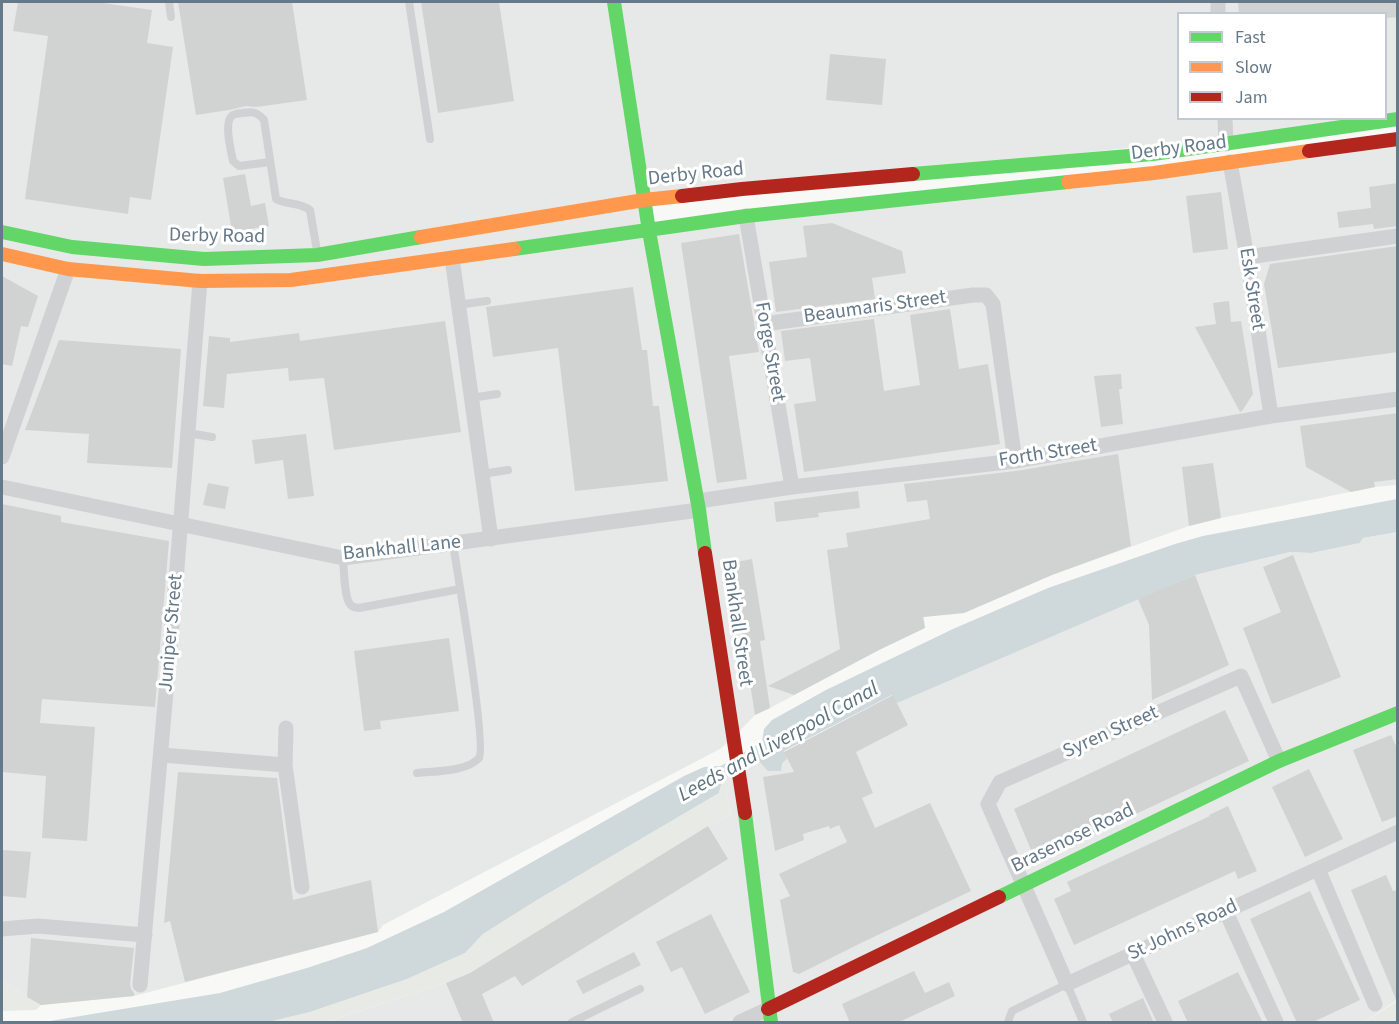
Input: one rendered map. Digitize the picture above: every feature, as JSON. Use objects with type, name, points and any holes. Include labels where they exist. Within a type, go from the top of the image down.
[{"type":"main road","name":"Bankhall Street","points":[[614,2],[649,231],[698,506],[742,788],[770,1016]]},
{"type":"main road","name":"Derby Road","points":[[2,232],[72,247],[204,259],[317,255],[644,200],[742,189],[1153,154],[1398,119]]},
{"type":"main road","name":"Derby Road","points":[[2,254],[68,269],[200,281],[291,280],[746,216],[1142,174],[1398,139]]},
{"type":"main road","points":[[644,200],[655,211],[668,216],[779,205],[812,209]]},
{"type":"main road","points":[[546,231],[630,219],[640,222],[649,231]]},
{"type":"main road","points":[[480,228],[514,235]]},
{"type":"main road","name":"Brasenose Road","points":[[770,1016],[1023,886],[1279,761],[1398,713]]},
{"type":"street","points":[[1225,120],[1226,144]]},
{"type":"street","name":"Esk Street","points":[[1230,162],[1271,416]]},
{"type":"street","name":"Forge Street","points":[[746,216],[792,487]]},
{"type":"street","points":[[1247,257],[1398,236]]},
{"type":"street","points":[[452,258],[490,539]]},
{"type":"street","points":[[2,457],[68,269]]},
{"type":"street","name":"Juniper Street","points":[[140,985],[182,524],[200,281]]},
{"type":"street","name":"Beaumaris Street","points":[[764,324],[986,295],[993,304],[1014,461]]},
{"type":"street","name":"Forth Street","points":[[698,506],[792,487],[1014,461],[1271,416],[1398,399]]},
{"type":"street","name":"Bankhall Lane","points":[[2,487],[344,558],[490,539],[698,506]]},
{"type":"street","name":"Syren Street","points":[[1023,886],[988,804],[1000,782],[1241,676],[1279,761]]},
{"type":"street","points":[[286,728],[285,765],[302,887]]},
{"type":"street","points":[[162,755],[285,765]]},
{"type":"street","name":"St Johns Road","points":[[1067,984],[1398,832]]},
{"type":"street","points":[[1318,869],[1375,1004]]},
{"type":"street","points":[[1023,886],[1067,984]]},
{"type":"street","points":[[1226,912],[1276,1023]]},
{"type":"street","points":[[2,928],[38,927],[144,935]]},
{"type":"street","points":[[1133,954],[1165,1023]]},
{"type":"street","points":[[740,1023],[770,1016]]},
{"type":"lane","points":[[169,2],[171,17]]},
{"type":"lane","points":[[409,2],[430,139]]},
{"type":"lane","points":[[270,162],[239,166],[233,161],[228,128],[229,119],[234,114],[253,111],[264,120],[276,199],[283,203],[304,205],[310,210],[317,255]]},
{"type":"lane","points":[[458,305],[487,300]]},
{"type":"lane","points":[[471,399],[497,394]]},
{"type":"lane","points":[[188,433],[212,437]]},
{"type":"lane","points":[[482,474],[508,470]]},
{"type":"lane","points":[[417,773],[456,769],[476,760],[481,753],[479,720],[453,544]]},
{"type":"lane","points":[[344,558],[346,590],[352,607],[359,608],[460,589]]},
{"type":"lane","points":[[1008,1023],[1012,1011],[1067,984],[1083,1023]]},
{"type":"lane","points":[[572,1023],[640,989]]},
{"type":"shaded area","points":[[2,2],[1397,2],[1397,119],[645,200],[649,231],[1397,139],[1397,485],[1375,487],[1189,526],[1052,575],[964,613],[924,617],[925,628],[755,715],[720,749],[383,925],[378,932],[134,996],[41,1005],[2,981]]},
{"type":"shaded area","points":[[1397,532],[1397,1000],[1364,1022],[326,1022],[446,983],[731,814],[726,792],[731,783],[730,776],[759,760],[784,752],[893,695],[897,702],[1195,575],[1290,552],[1311,553],[1360,543],[1363,538]]},
{"type":"shaded area","points":[[730,776],[731,783],[726,792],[731,814],[473,972],[326,1022],[268,1022],[310,1012],[407,979],[465,953],[483,934],[719,793],[722,780]]},
{"type":"shaded area","points":[[2,981],[41,1005],[36,1010],[2,1011]]},
{"type":"shaded area","points":[[1397,1001],[1397,1022],[1364,1022]]},
{"type":"water","name":"Leeds and Liverpool Canal","points":[[1397,499],[1397,532],[1363,538],[1360,543],[1311,553],[1290,552],[1195,575],[897,703],[892,695],[784,751],[787,759],[782,763],[781,771],[768,771],[759,761],[722,780],[719,793],[483,934],[465,953],[407,979],[310,1012],[268,1022],[44,1022],[220,993],[367,948],[444,912],[684,776],[704,767],[721,766],[762,742],[764,729],[772,720],[826,690],[953,629],[1048,588],[1175,544],[1203,536]]},
{"type":"building","points":[[18,2],[96,2],[152,10],[147,43],[173,47],[151,200],[130,197],[128,214],[25,199],[48,36],[13,31]]},
{"type":"building","points":[[178,2],[292,2],[307,100],[256,107],[246,106],[196,115]]},
{"type":"building","points":[[421,2],[499,2],[514,101],[438,113]]},
{"type":"building","points":[[1238,2],[1398,2],[1398,17],[1387,18],[1387,12],[1239,12]]},
{"type":"building","points":[[830,54],[886,59],[882,105],[826,100]]},
{"type":"building","points":[[245,174],[251,206],[265,203],[269,226],[232,232],[223,178]]},
{"type":"building","points":[[1398,183],[1398,226],[1374,229],[1373,224],[1339,228],[1337,212],[1371,208],[1369,187]]},
{"type":"building","points":[[1221,192],[1228,249],[1193,253],[1186,196]]},
{"type":"building","points":[[832,223],[902,251],[906,273],[872,278],[875,299],[776,312],[769,262],[807,257],[803,226]]},
{"type":"building","points":[[739,234],[759,352],[729,356],[747,479],[717,483],[681,243]]},
{"type":"building","points":[[1398,246],[1398,352],[1278,368],[1264,284],[1270,264]]},
{"type":"building","points":[[2,276],[38,296],[28,327],[21,326],[12,366],[2,364]]},
{"type":"building","points":[[633,287],[642,350],[647,350],[653,406],[659,406],[668,481],[575,491],[558,348],[493,357],[486,307]]},
{"type":"building","points":[[1229,301],[1231,322],[1241,321],[1253,394],[1240,412],[1195,327],[1216,324],[1213,303]]},
{"type":"building","points":[[950,309],[959,369],[988,364],[1000,444],[804,472],[794,404],[816,401],[810,358],[785,361],[781,331],[874,319],[884,391],[920,385],[910,315]]},
{"type":"building","points":[[445,321],[461,432],[334,450],[324,378],[289,381],[288,368],[227,374],[224,408],[203,406],[209,336],[230,338],[230,342],[299,333],[300,341]]},
{"type":"building","points":[[59,340],[181,349],[172,468],[87,463],[89,434],[25,430]]},
{"type":"building","points":[[1121,374],[1122,389],[1119,389],[1123,424],[1101,427],[1094,376]]},
{"type":"building","points":[[1398,413],[1398,479],[1374,482],[1375,487],[1351,492],[1306,467],[1300,426]]},
{"type":"building","points":[[306,434],[314,496],[288,499],[283,460],[255,464],[252,440]]},
{"type":"building","points":[[1118,454],[1131,546],[1052,575],[964,613],[923,617],[925,628],[794,695],[768,686],[840,649],[827,550],[848,547],[846,533],[930,519],[927,500],[907,502],[904,484],[1016,471]]},
{"type":"building","points":[[1213,463],[1221,518],[1189,526],[1182,467]]},
{"type":"building","points":[[208,483],[229,487],[225,509],[203,505]]},
{"type":"building","points":[[858,491],[860,508],[818,513],[819,517],[776,522],[774,502]]},
{"type":"building","points":[[2,504],[61,516],[61,522],[169,541],[155,707],[42,699],[40,723],[95,727],[87,841],[42,838],[46,776],[2,772]]},
{"type":"building","points":[[1293,555],[1341,677],[1272,704],[1243,628],[1281,612],[1263,567]]},
{"type":"building","points":[[752,559],[765,640],[760,641],[770,708],[755,715],[731,563]]},
{"type":"building","points":[[1195,575],[1229,665],[1152,700],[1149,625],[1138,599]]},
{"type":"building","points":[[449,638],[459,711],[380,721],[381,729],[364,731],[354,651]]},
{"type":"building","points":[[893,695],[908,725],[856,752],[873,793],[862,798],[875,828],[930,803],[971,891],[799,974],[793,972],[780,900],[790,896],[779,874],[847,842],[839,825],[830,829],[829,826],[803,834],[804,840],[775,851],[763,777],[794,772],[784,752]]},
{"type":"building","points":[[1225,710],[1249,761],[1061,849],[1056,839],[1031,850],[1014,809]]},
{"type":"building","points":[[1391,735],[1398,750],[1398,816],[1382,822],[1353,750]]},
{"type":"building","points":[[1309,769],[1343,839],[1305,857],[1272,787]]},
{"type":"building","points":[[178,772],[277,778],[293,900],[371,880],[378,932],[185,982],[170,921],[164,923]]},
{"type":"building","points":[[1228,806],[1257,871],[1238,879],[1235,871],[1074,945],[1054,899],[1071,891],[1067,882]]},
{"type":"building","points":[[708,826],[728,859],[522,986],[515,976],[482,994],[494,1023],[463,1023],[446,983],[470,973]]},
{"type":"building","points":[[2,850],[31,852],[26,898],[2,896]]},
{"type":"building","points":[[1386,875],[1393,891],[1398,890],[1397,1002],[1351,890]]},
{"type":"building","points":[[1310,891],[1360,1000],[1311,1023],[1297,1023],[1250,919]]},
{"type":"building","points":[[711,914],[750,992],[705,1014],[682,967],[671,972],[656,942]]},
{"type":"building","points":[[31,938],[134,948],[130,984],[134,996],[41,1005],[27,997]]},
{"type":"building","points":[[634,952],[641,965],[583,994],[576,981]]},
{"type":"building","points":[[914,971],[925,993],[949,982],[955,996],[897,1023],[850,1023],[842,1004]]},
{"type":"building","points":[[1238,972],[1263,1023],[1188,1023],[1178,1001]]},
{"type":"building","points":[[1143,998],[1154,1023],[1113,1023],[1109,1014]]},
{"type":"traffic: fast","points":[[614,2],[649,231],[705,553]]},
{"type":"traffic: fast","points":[[913,174],[1153,154],[1398,119]]},
{"type":"traffic: fast","points":[[514,249],[746,216],[1068,182]]},
{"type":"traffic: fast","points":[[2,232],[72,247],[204,259],[317,255],[421,237]]},
{"type":"traffic: fast","points":[[999,897],[1279,761],[1398,713]]},
{"type":"traffic: fast","points":[[745,813],[771,1022]]},
{"type":"traffic: slow","points":[[1068,182],[1154,173],[1309,151]]},
{"type":"traffic: slow","points":[[421,237],[644,200],[682,196]]},
{"type":"traffic: slow","points":[[2,254],[68,269],[200,281],[291,280],[514,249]]},
{"type":"traffic: jam","points":[[1309,151],[1398,139]]},
{"type":"traffic: jam","points":[[682,196],[913,174]]},
{"type":"traffic: jam","points":[[705,553],[745,813]]},
{"type":"traffic: jam","points":[[768,1009],[999,897]]}]
